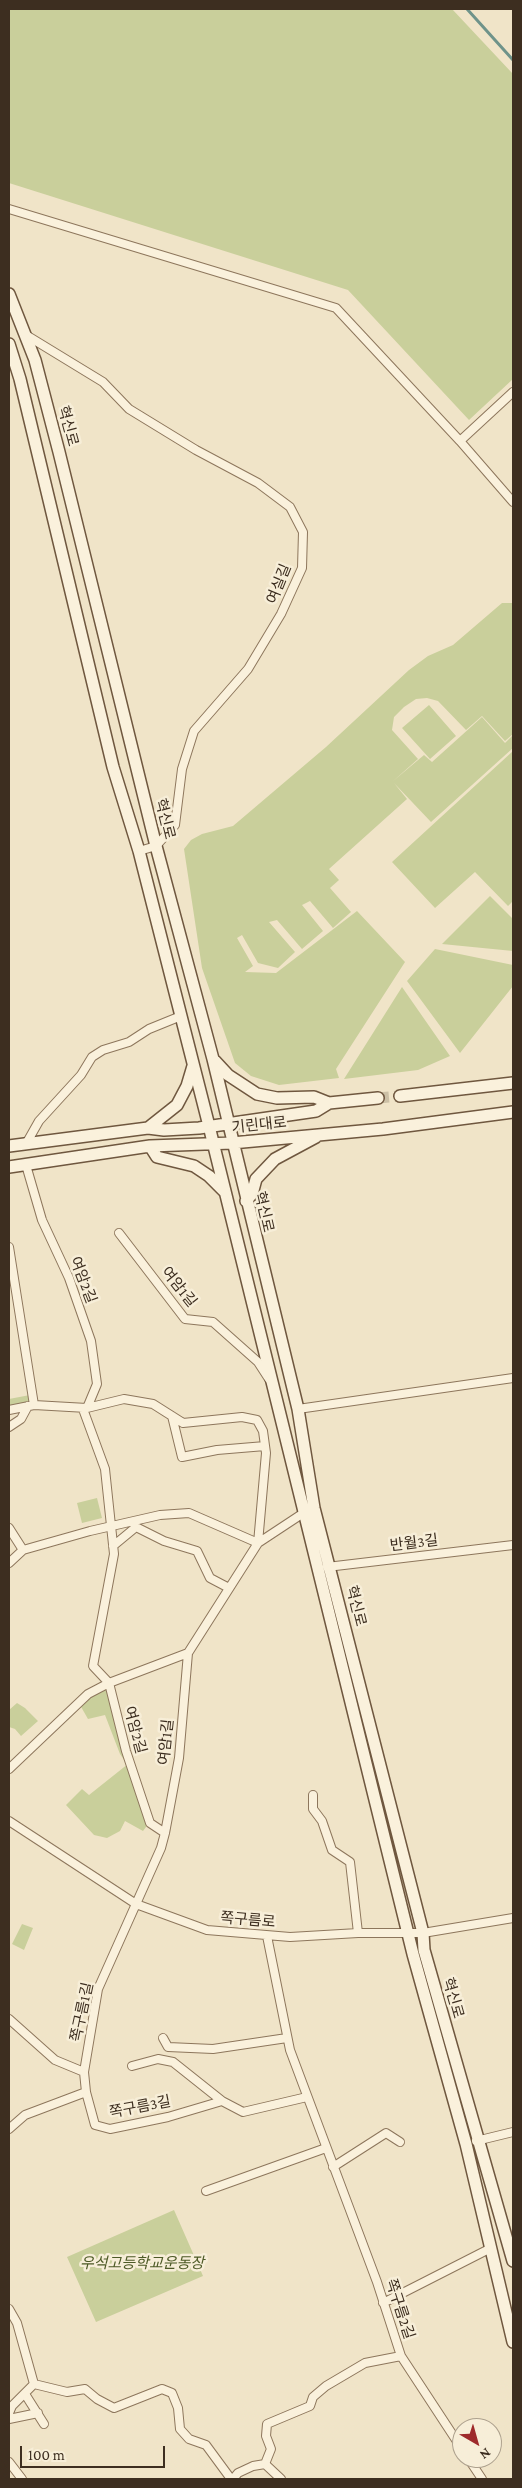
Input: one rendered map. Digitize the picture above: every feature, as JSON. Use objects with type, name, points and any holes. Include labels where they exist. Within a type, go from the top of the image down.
[{"type":"street","points":[[9,209],[336,308],[460,441],[513,502]]},
{"type":"street","name":"혁신로","points":[[9,294],[35,360],[156,846],[213,1059],[298,1409],[309,1510],[318,1568],[413,1954],[466,2144],[513,2342]]},
{"type":"street","name":"여실길","points":[[24,334],[104,382],[129,409],[196,450],[258,483],[290,507],[303,532],[302,568],[281,614],[248,669],[194,731],[182,769],[175,824],[156,846]]},
{"type":"street","name":"혁신로","points":[[9,344],[20,379],[114,767],[181,1016],[271,1377],[309,1510],[330,1567],[423,1933],[424,1950],[513,2261]]},
{"type":"street","points":[[460,441],[513,392]]},
{"type":"street","points":[[138,851],[156,846]]},
{"type":"street","points":[[26,1144],[39,1121],[81,1075],[92,1057],[103,1050],[129,1042],[149,1028],[181,1016]]},
{"type":"street","points":[[213,1059],[228,1075],[257,1094],[277,1098],[314,1097],[330,1103]]},
{"type":"street","points":[[148,1128],[177,1105],[187,1086],[193,1064]]},
{"type":"street","points":[[400,1096],[513,1084]]},
{"type":"street","name":"기린대로","points":[[9,1146],[148,1128],[164,1130],[209,1126],[316,1111],[330,1103],[378,1098]]},
{"type":"street","name":"기린대로","points":[[9,1167],[150,1146],[232,1143],[383,1129],[513,1112]]},
{"type":"street","points":[[246,1201],[252,1194],[256,1179],[274,1159],[322,1134]]},
{"type":"street","points":[[150,1146],[157,1157],[194,1166],[209,1176],[226,1193]]},
{"type":"street","name":"여암2길","points":[[26,1165],[42,1220],[69,1278],[91,1341],[97,1384],[85,1408],[106,1469],[114,1554],[93,1666],[109,1683],[126,1751],[150,1822],[165,1833]]},
{"type":"street","name":"여암1길","points":[[119,1233],[185,1319],[213,1322],[258,1362],[268,1380],[271,1377]]},
{"type":"street","points":[[9,1247],[31,1406],[21,1419],[9,1427]]},
{"type":"street","points":[[298,1409],[513,1378]]},
{"type":"street","points":[[9,1410],[31,1406],[85,1408],[124,1399],[153,1404],[172,1416],[183,1423],[249,1417],[257,1420],[261,1425],[265,1449],[217,1450],[182,1457],[172,1416]]},
{"type":"street","name":"여암1길","points":[[258,1543],[265,1449]]},
{"type":"street","name":"여암1길","points":[[136,1904],[161,1848],[165,1833],[179,1758],[188,1652],[258,1543],[309,1510]]},
{"type":"street","points":[[9,1563],[23,1550],[160,1515],[189,1513],[258,1543]]},
{"type":"street","points":[[113,1546],[136,1527],[164,1541],[197,1550],[210,1578],[229,1588]]},
{"type":"street","points":[[9,1528],[23,1550]]},
{"type":"street","name":"반월3길","points":[[318,1568],[513,1545]]},
{"type":"street","points":[[9,1769],[29,1753],[88,1694],[109,1683],[188,1652]]},
{"type":"street","points":[[313,1795],[313,1809],[322,1821],[332,1850],[350,1862],[358,1933]]},
{"type":"street","name":"쪽구름로","points":[[9,1821],[136,1904],[207,1930],[267,1936],[423,1933],[513,1918]]},
{"type":"street","name":"쪽구름1길","points":[[86,2092],[84,2072],[98,1989],[136,1904]]},
{"type":"street","name":"쪽구름2길","points":[[267,1936],[287,2038],[401,2356],[452,2434]]},
{"type":"street","points":[[9,2019],[55,2060],[84,2072]]},
{"type":"street","points":[[163,2038],[168,2047],[213,2050],[287,2038]]},
{"type":"street","points":[[132,2066],[158,2059],[173,2062],[222,2102],[243,2112],[307,2096]]},
{"type":"street","points":[[9,2129],[25,2116],[86,2092]]},
{"type":"street","name":"쪽구름3길","points":[[86,2092],[95,2125],[110,2129],[168,2117],[222,2102]]},
{"type":"street","points":[[466,2144],[513,2132]]},
{"type":"street","points":[[333,2167],[386,2133],[400,2142]]},
{"type":"street","points":[[206,2191],[326,2148]]},
{"type":"street","points":[[383,2303],[491,2248]]},
{"type":"street","points":[[9,2309],[18,2322],[34,2384]]},
{"type":"street","points":[[265,2464],[271,2449],[266,2436],[266,2424],[310,2406],[313,2397],[326,2386],[365,2363],[401,2356]]},
{"type":"street","points":[[34,2384],[67,2392],[85,2389],[114,2408],[162,2389],[172,2393],[178,2408],[180,2429],[189,2439],[206,2444],[232,2479],[238,2473],[253,2466],[265,2464]]},
{"type":"street","points":[[9,2413],[34,2384]]},
{"type":"street","points":[[25,2394],[44,2424]]},
{"type":"street","points":[[9,2419],[38,2414]]},
{"type":"street","points":[[9,2462],[22,2479]]},
{"type":"street","points":[[265,2464],[281,2479]]},
{"type":"street","points":[[475,2468],[482,2479]]},
{"type":"green space","points":[[9,9],[452,9],[513,74],[513,379],[469,420],[348,290],[9,183]]},
{"type":"green space","points":[[502,603],[513,603],[513,734],[505,741],[482,716],[466,730],[438,701],[427,698],[416,699],[394,717],[392,730],[418,759],[392,782],[424,755],[432,762],[482,717],[505,743],[513,735],[513,748],[431,822],[394,783],[407,799],[329,869],[339,880],[330,888],[351,912],[333,928],[310,901],[302,905],[323,931],[302,949],[277,920],[269,922],[295,952],[278,968],[258,963],[242,935],[237,938],[253,966],[245,972],[276,973],[357,911],[405,962],[336,1069],[339,1078],[279,1085],[251,1076],[235,1063],[202,968],[184,849],[191,840],[202,834],[233,826],[326,747],[409,670],[428,656],[453,645]]},
{"type":"green space","points":[[429,705],[456,736],[430,759],[402,728]]},
{"type":"green space","points":[[513,751],[513,901],[508,906],[475,872],[435,908],[392,862]]},
{"type":"green space","points":[[490,896],[513,919],[513,951],[442,944]]},
{"type":"green space","points":[[435,949],[513,965],[513,986],[460,1053],[407,981]]},
{"type":"green space","points":[[402,987],[450,1056],[418,1070],[344,1079]]},
{"type":"green space","points":[[30,1395],[31,1404],[9,1408],[9,1399]]},
{"type":"green space","points":[[97,1498],[102,1518],[82,1523],[77,1503]]},
{"type":"green space","points":[[107,1685],[127,1764],[120,1754],[105,1715],[88,1719],[80,1705]]},
{"type":"green space","points":[[17,1703],[38,1721],[21,1736],[15,1729],[9,1727],[9,1710]]},
{"type":"green space","points":[[128,1764],[149,1823],[143,1831],[125,1821],[120,1831],[107,1838],[94,1835],[66,1805],[82,1789],[89,1795]]},
{"type":"green space","points":[[22,1924],[33,1928],[24,1950],[12,1944]]},
{"type":"green space","name":"우석고등학교운동장","points":[[174,2210],[203,2276],[96,2322],[67,2257]]},
{"type":"waterway","points":[[467,9],[513,60]]},
{"type":"tunnel","points":[[378,1098],[400,1096]]}]
